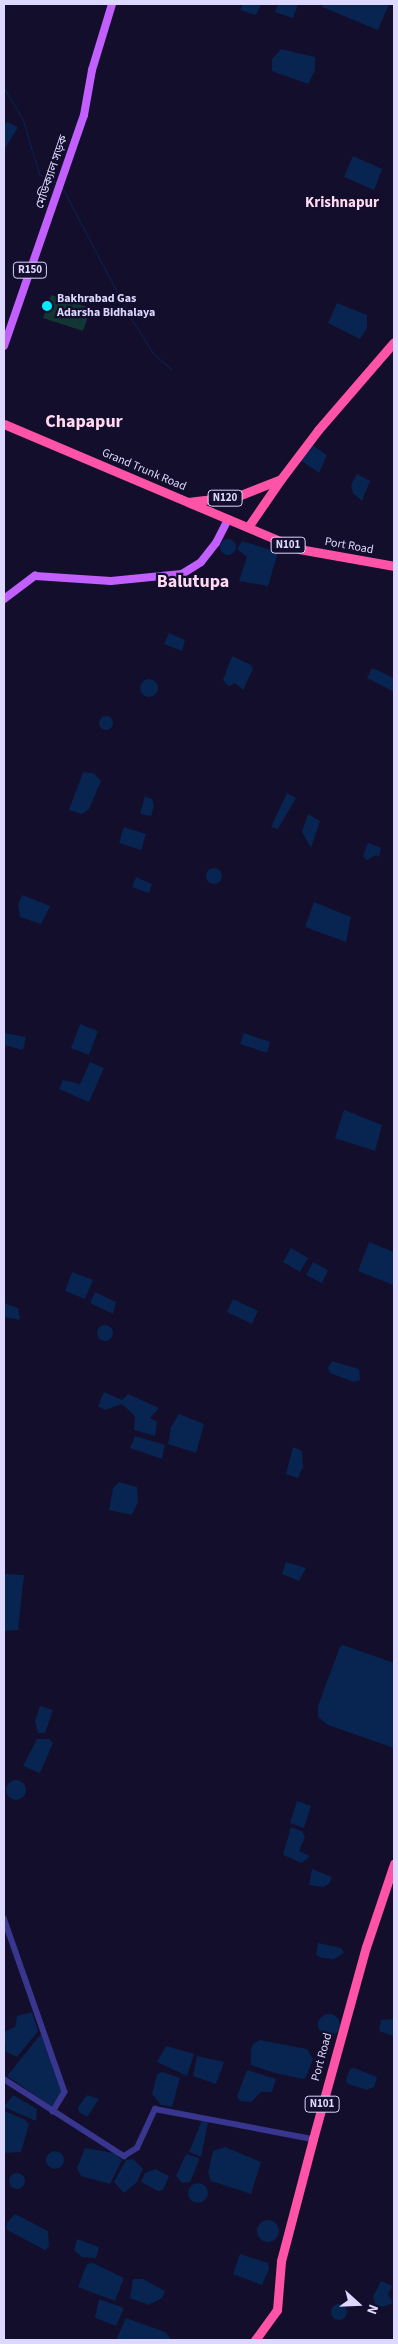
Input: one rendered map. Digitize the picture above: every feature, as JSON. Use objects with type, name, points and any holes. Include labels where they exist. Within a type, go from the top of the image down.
[{"type":"highway","points":[[248,527],[318,430],[394,342]]},
{"type":"highway","name":"Grand Trunk Road","points":[[4,424],[188,502],[238,496],[281,479]]},
{"type":"highway","name":"Port Road","points":[[188,502],[306,551],[394,566]]},
{"type":"highway","name":"Port Road","points":[[255,2340],[277,2310],[281,2261],[313,2139],[366,1947],[394,1864]]},
{"type":"main road","name":"মেডিক্যাল সড়ক","points":[[4,346],[84,116],[92,70],[112,4]]},
{"type":"main road","points":[[4,599],[35,576],[111,581],[182,574],[200,562],[216,544],[228,519]]},
{"type":"street","points":[[4,1918],[65,2092],[53,2112]]},
{"type":"street","points":[[4,2078],[53,2112],[124,2156],[137,2148],[155,2109],[313,2139]]},
{"type":"green space","points":[[51,295],[91,308],[83,331],[43,318]]},
{"type":"water","points":[[243,4],[261,4],[256,15],[240,10]]},
{"type":"water","points":[[278,4],[298,4],[293,18],[275,12]]},
{"type":"water","points":[[323,4],[389,4],[378,30],[322,7]]},
{"type":"water","points":[[281,49],[315,57],[315,70],[308,84],[272,71],[272,59]]},
{"type":"water","points":[[7,122],[18,127],[4,150],[4,125]]},
{"type":"water","points":[[353,156],[382,169],[374,190],[344,177]]},
{"type":"water","points":[[337,303],[367,315],[367,328],[360,339],[328,323]]},
{"type":"water","points":[[311,444],[327,455],[319,473],[299,459]]},
{"type":"water","points":[[357,474],[370,481],[362,501],[353,493],[351,485]]},
{"type":"water","points":[[228,539],[234,541],[236,547],[234,553],[228,555],[222,553],[220,547],[222,541]]},
{"type":"water","points":[[242,541],[278,552],[268,586],[239,581],[247,557],[237,549]]},
{"type":"water","points":[[169,633],[185,640],[182,651],[164,644]]},
{"type":"water","points":[[232,656],[251,665],[253,669],[243,690],[235,683],[229,686],[223,680]]},
{"type":"water","points":[[372,668],[394,678],[394,692],[367,678]]},
{"type":"water","points":[[149,679],[155,682],[158,688],[155,694],[149,697],[143,694],[140,688],[143,682]]},
{"type":"water","points":[[103,716],[109,716],[113,723],[109,730],[103,730],[99,726],[99,720]]},
{"type":"water","points":[[83,772],[93,773],[101,781],[89,809],[82,814],[69,810]]},
{"type":"water","points":[[287,793],[296,798],[278,829],[271,827]]},
{"type":"water","points":[[145,796],[152,799],[154,806],[151,816],[140,814]]},
{"type":"water","points":[[308,814],[320,821],[311,848],[302,832]]},
{"type":"water","points":[[124,827],[146,834],[141,850],[119,843]]},
{"type":"water","points":[[368,843],[381,848],[379,857],[376,855],[367,860],[363,856]]},
{"type":"water","points":[[211,868],[217,868],[222,873],[220,882],[211,884],[206,879],[206,873]]},
{"type":"water","points":[[136,877],[152,884],[149,893],[132,887]]},
{"type":"water","points":[[22,895],[50,906],[41,924],[20,917],[18,905]]},
{"type":"water","points":[[314,902],[351,917],[346,942],[305,927]]},
{"type":"water","points":[[80,1024],[98,1031],[89,1055],[71,1048]]},
{"type":"water","points":[[4,1033],[26,1037],[23,1050],[4,1045]]},
{"type":"water","points":[[244,1033],[270,1042],[267,1053],[240,1044]]},
{"type":"water","points":[[90,1062],[104,1068],[89,1102],[59,1089],[63,1080],[80,1084]]},
{"type":"water","points":[[344,1110],[382,1125],[375,1151],[335,1138]]},
{"type":"water","points":[[369,1242],[394,1252],[393,1285],[358,1271]]},
{"type":"water","points":[[291,1248],[308,1258],[300,1272],[283,1262]]},
{"type":"water","points":[[313,1262],[328,1270],[322,1283],[306,1275]]},
{"type":"water","points":[[72,1272],[93,1280],[85,1299],[65,1291]]},
{"type":"water","points":[[95,1292],[116,1302],[113,1314],[90,1303]]},
{"type":"water","points":[[233,1299],[258,1311],[252,1324],[227,1312]]},
{"type":"water","points":[[4,1303],[18,1308],[20,1320],[4,1317]]},
{"type":"water","points":[[105,1325],[111,1327],[113,1333],[111,1339],[105,1341],[99,1339],[97,1333],[99,1327]]},
{"type":"water","points":[[332,1361],[359,1369],[360,1380],[354,1382],[330,1373],[328,1368]]},
{"type":"water","points":[[104,1392],[122,1400],[128,1394],[159,1408],[150,1418],[157,1422],[155,1436],[134,1430],[135,1416],[122,1404],[105,1410],[98,1406]]},
{"type":"water","points":[[179,1414],[204,1424],[196,1453],[168,1444],[171,1427]]},
{"type":"water","points":[[135,1436],[165,1445],[162,1459],[130,1448]]},
{"type":"water","points":[[293,1447],[302,1451],[303,1467],[298,1478],[286,1474]]},
{"type":"water","points":[[119,1482],[137,1487],[138,1502],[132,1515],[109,1510],[113,1488]]},
{"type":"water","points":[[286,1562],[306,1568],[299,1581],[282,1574]]},
{"type":"water","points":[[4,1574],[24,1575],[18,1630],[4,1631]]},
{"type":"water","points":[[343,1645],[394,1663],[394,1748],[328,1725],[318,1717],[318,1706],[340,1647]]},
{"type":"water","points":[[40,1706],[53,1710],[45,1733],[38,1733],[35,1721]]},
{"type":"water","points":[[37,1739],[49,1739],[53,1743],[40,1773],[23,1766]]},
{"type":"water","points":[[16,1780],[23,1783],[26,1790],[23,1797],[16,1800],[9,1797],[6,1790],[9,1783]]},
{"type":"water","points":[[297,1801],[311,1806],[304,1828],[290,1823]]},
{"type":"water","points":[[291,1827],[302,1831],[305,1837],[299,1851],[310,1856],[302,1863],[283,1855]]},
{"type":"water","points":[[312,1869],[332,1877],[329,1884],[323,1887],[309,1885]]},
{"type":"water","points":[[318,1943],[341,1948],[344,1953],[334,1959],[322,1958],[316,1955]]},
{"type":"water","points":[[32,2012],[38,2031],[17,2057],[6,2052],[4,2032],[15,2027],[17,2016]]},
{"type":"water","points":[[329,2014],[337,2017],[340,2025],[337,2033],[329,2036],[321,2033],[318,2025],[321,2017]]},
{"type":"water","points":[[394,2019],[394,2036],[379,2031],[381,2020]]},
{"type":"water","points":[[41,2034],[63,2092],[52,2107],[7,2076]]},
{"type":"water","points":[[260,2040],[307,2049],[313,2059],[306,2077],[303,2079],[275,2073],[251,2065],[253,2044]]},
{"type":"water","points":[[166,2046],[194,2054],[187,2076],[157,2062]]},
{"type":"water","points":[[197,2056],[224,2062],[216,2084],[193,2076]]},
{"type":"water","points":[[354,2068],[377,2077],[374,2087],[367,2090],[348,2084],[346,2080],[350,2069]]},
{"type":"water","points":[[247,2070],[276,2079],[272,2092],[261,2092],[251,2102],[240,2101],[237,2096]]},
{"type":"water","points":[[162,2072],[180,2078],[172,2107],[161,2105],[152,2094],[157,2074]]},
{"type":"water","points":[[13,2095],[37,2109],[36,2121],[4,2107]]},
{"type":"water","points":[[87,2095],[99,2099],[87,2117],[79,2112],[78,2107]]},
{"type":"water","points":[[4,2111],[24,2119],[29,2124],[21,2152],[4,2153]]},
{"type":"water","points":[[202,2120],[208,2123],[201,2157],[189,2152]]},
{"type":"water","points":[[225,2147],[261,2162],[251,2194],[211,2181],[208,2172],[213,2151]]},
{"type":"water","points":[[85,2148],[114,2153],[122,2160],[110,2184],[81,2176],[77,2168]]},
{"type":"water","points":[[55,2151],[61,2154],[64,2160],[61,2166],[55,2169],[49,2166],[46,2160],[49,2154]]},
{"type":"water","points":[[186,2154],[199,2158],[190,2182],[182,2183],[176,2176]]},
{"type":"water","points":[[133,2159],[143,2169],[137,2182],[124,2193],[114,2182],[126,2160]]},
{"type":"water","points":[[155,2169],[169,2176],[163,2190],[158,2191],[141,2182],[145,2173]]},
{"type":"water","points":[[14,2173],[20,2173],[25,2178],[23,2187],[14,2189],[9,2184],[9,2178]]},
{"type":"water","points":[[194,2183],[202,2183],[208,2189],[208,2197],[202,2203],[194,2203],[188,2197],[188,2189]]},
{"type":"water","points":[[15,2214],[48,2231],[49,2246],[45,2250],[7,2230],[7,2223]]},
{"type":"water","points":[[268,2220],[276,2223],[279,2231],[276,2239],[268,2242],[260,2239],[257,2231],[260,2223]]},
{"type":"water","points":[[77,2239],[99,2247],[96,2258],[82,2257],[74,2250]]},
{"type":"water","points":[[240,2254],[268,2263],[269,2269],[262,2285],[233,2274]]},
{"type":"water","points":[[93,2263],[124,2278],[115,2301],[78,2287],[87,2264]]},
{"type":"water","points":[[133,2279],[143,2279],[165,2291],[162,2298],[149,2305],[130,2298]]},
{"type":"water","points":[[381,2281],[392,2286],[388,2294],[393,2303],[383,2307],[376,2305],[373,2297]]},
{"type":"water","points":[[99,2299],[124,2308],[116,2326],[95,2318]]},
{"type":"water","points":[[339,2304],[347,2312],[339,2320],[331,2312]]},
{"type":"water","points":[[126,2318],[165,2332],[172,2340],[116,2340]]},
{"type":"waterway","points":[[4,88],[23,120],[39,174],[57,183]]},
{"type":"waterway","points":[[62,187],[130,317],[153,353],[172,370]]},
{"type":"place","name":"Bakhrabad Gas Adarsha Bidhalaya","points":[[47,306]]},
{"type":"district","name":"Krishnapur","points":[[342,203]]},
{"type":"district","name":"Chapapur","points":[[84,422]]},
{"type":"district","name":"Balutupa","points":[[193,582]]}]
